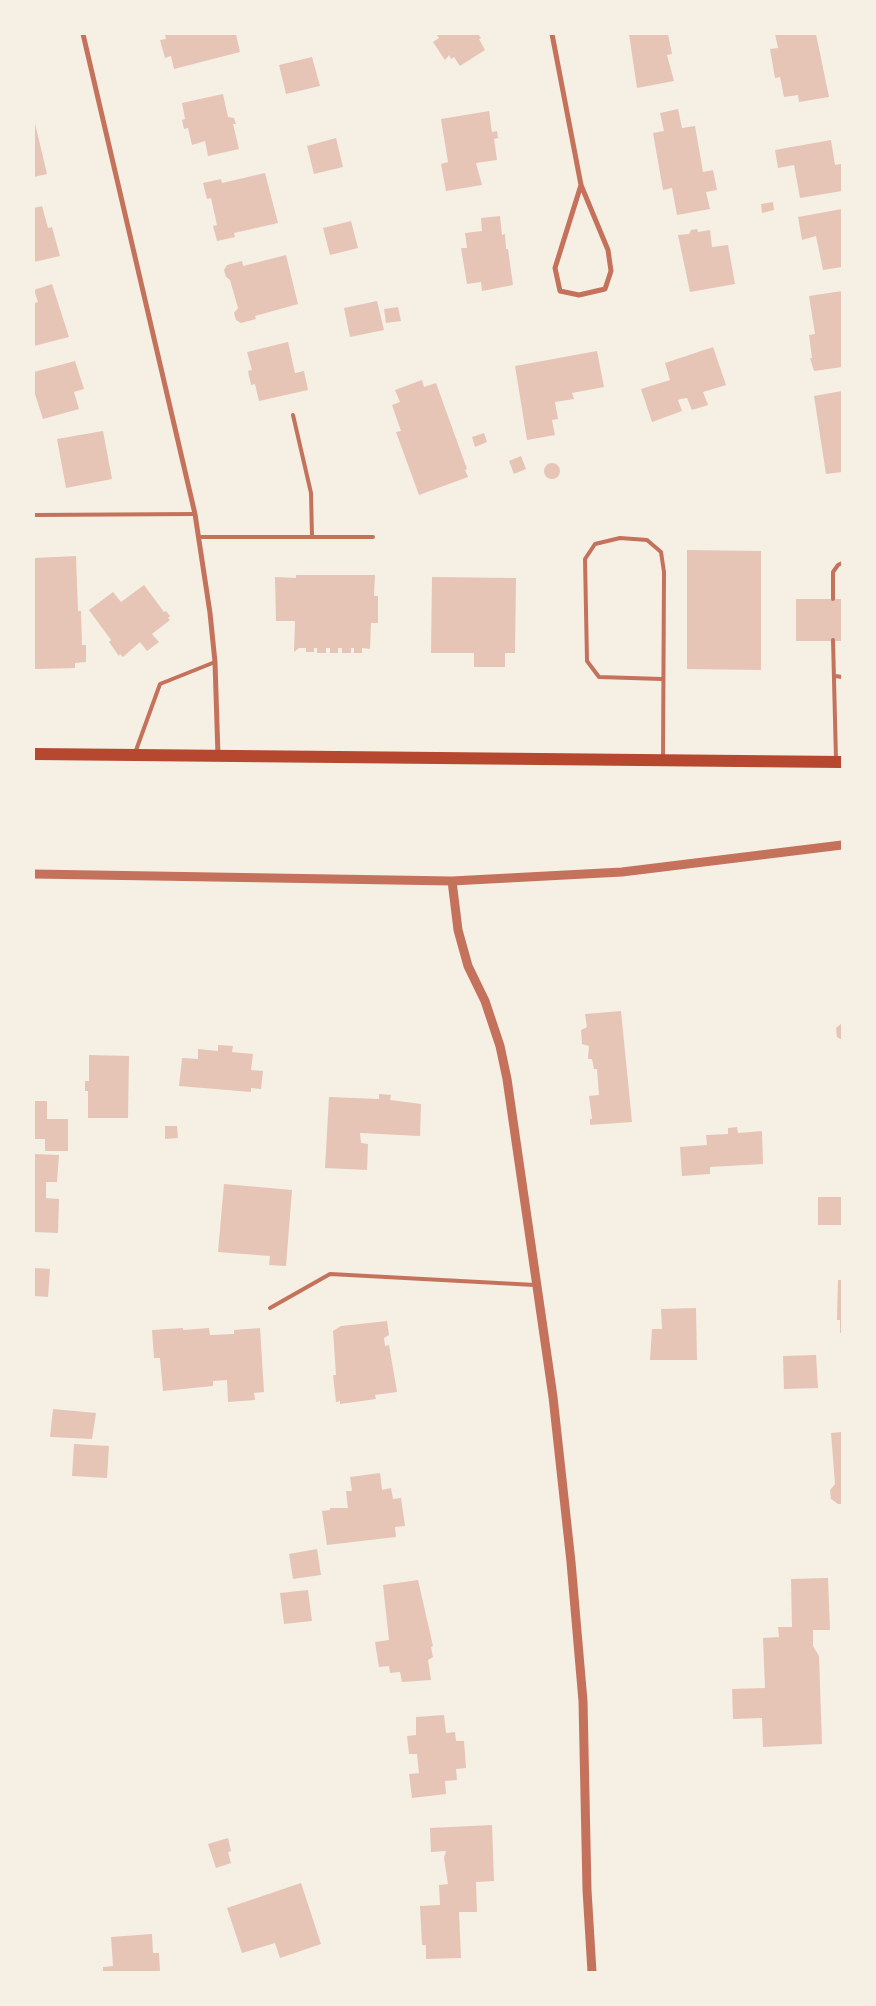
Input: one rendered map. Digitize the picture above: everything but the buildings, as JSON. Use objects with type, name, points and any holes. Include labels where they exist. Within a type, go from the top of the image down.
[{"type":"main road","points":[[34,754],[839,762]]},
{"type":"street","points":[[82,34],[195,514],[215,662],[218,756]]},
{"type":"street","points":[[552,34],[581,185],[608,250],[611,271],[606,289],[579,295],[560,291],[555,268],[581,185]]},
{"type":"street","points":[[34,874],[452,881],[622,872],[842,845]]},
{"type":"street","points":[[452,881],[458,930],[468,966],[488,1010],[507,1079],[553,1397],[578,1642],[583,1710],[587,1890],[592,1972]]},
{"type":"lane","points":[[293,414],[312,493],[312,536]]},
{"type":"lane","points":[[34,515],[195,514]]},
{"type":"lane","points":[[198,537],[373,537]]},
{"type":"lane","points":[[662,680],[599,678],[587,661],[586,559],[595,544],[620,538],[647,540],[661,552],[664,572],[662,680],[664,761]]},
{"type":"lane","points":[[833,599],[833,572],[842,562]]},
{"type":"lane","points":[[833,640],[839,762]]},
{"type":"lane","points":[[134,755],[160,684],[215,662]]},
{"type":"lane","points":[[834,676],[842,676]]},
{"type":"lane","points":[[270,1308],[330,1274],[538,1286]]}]
